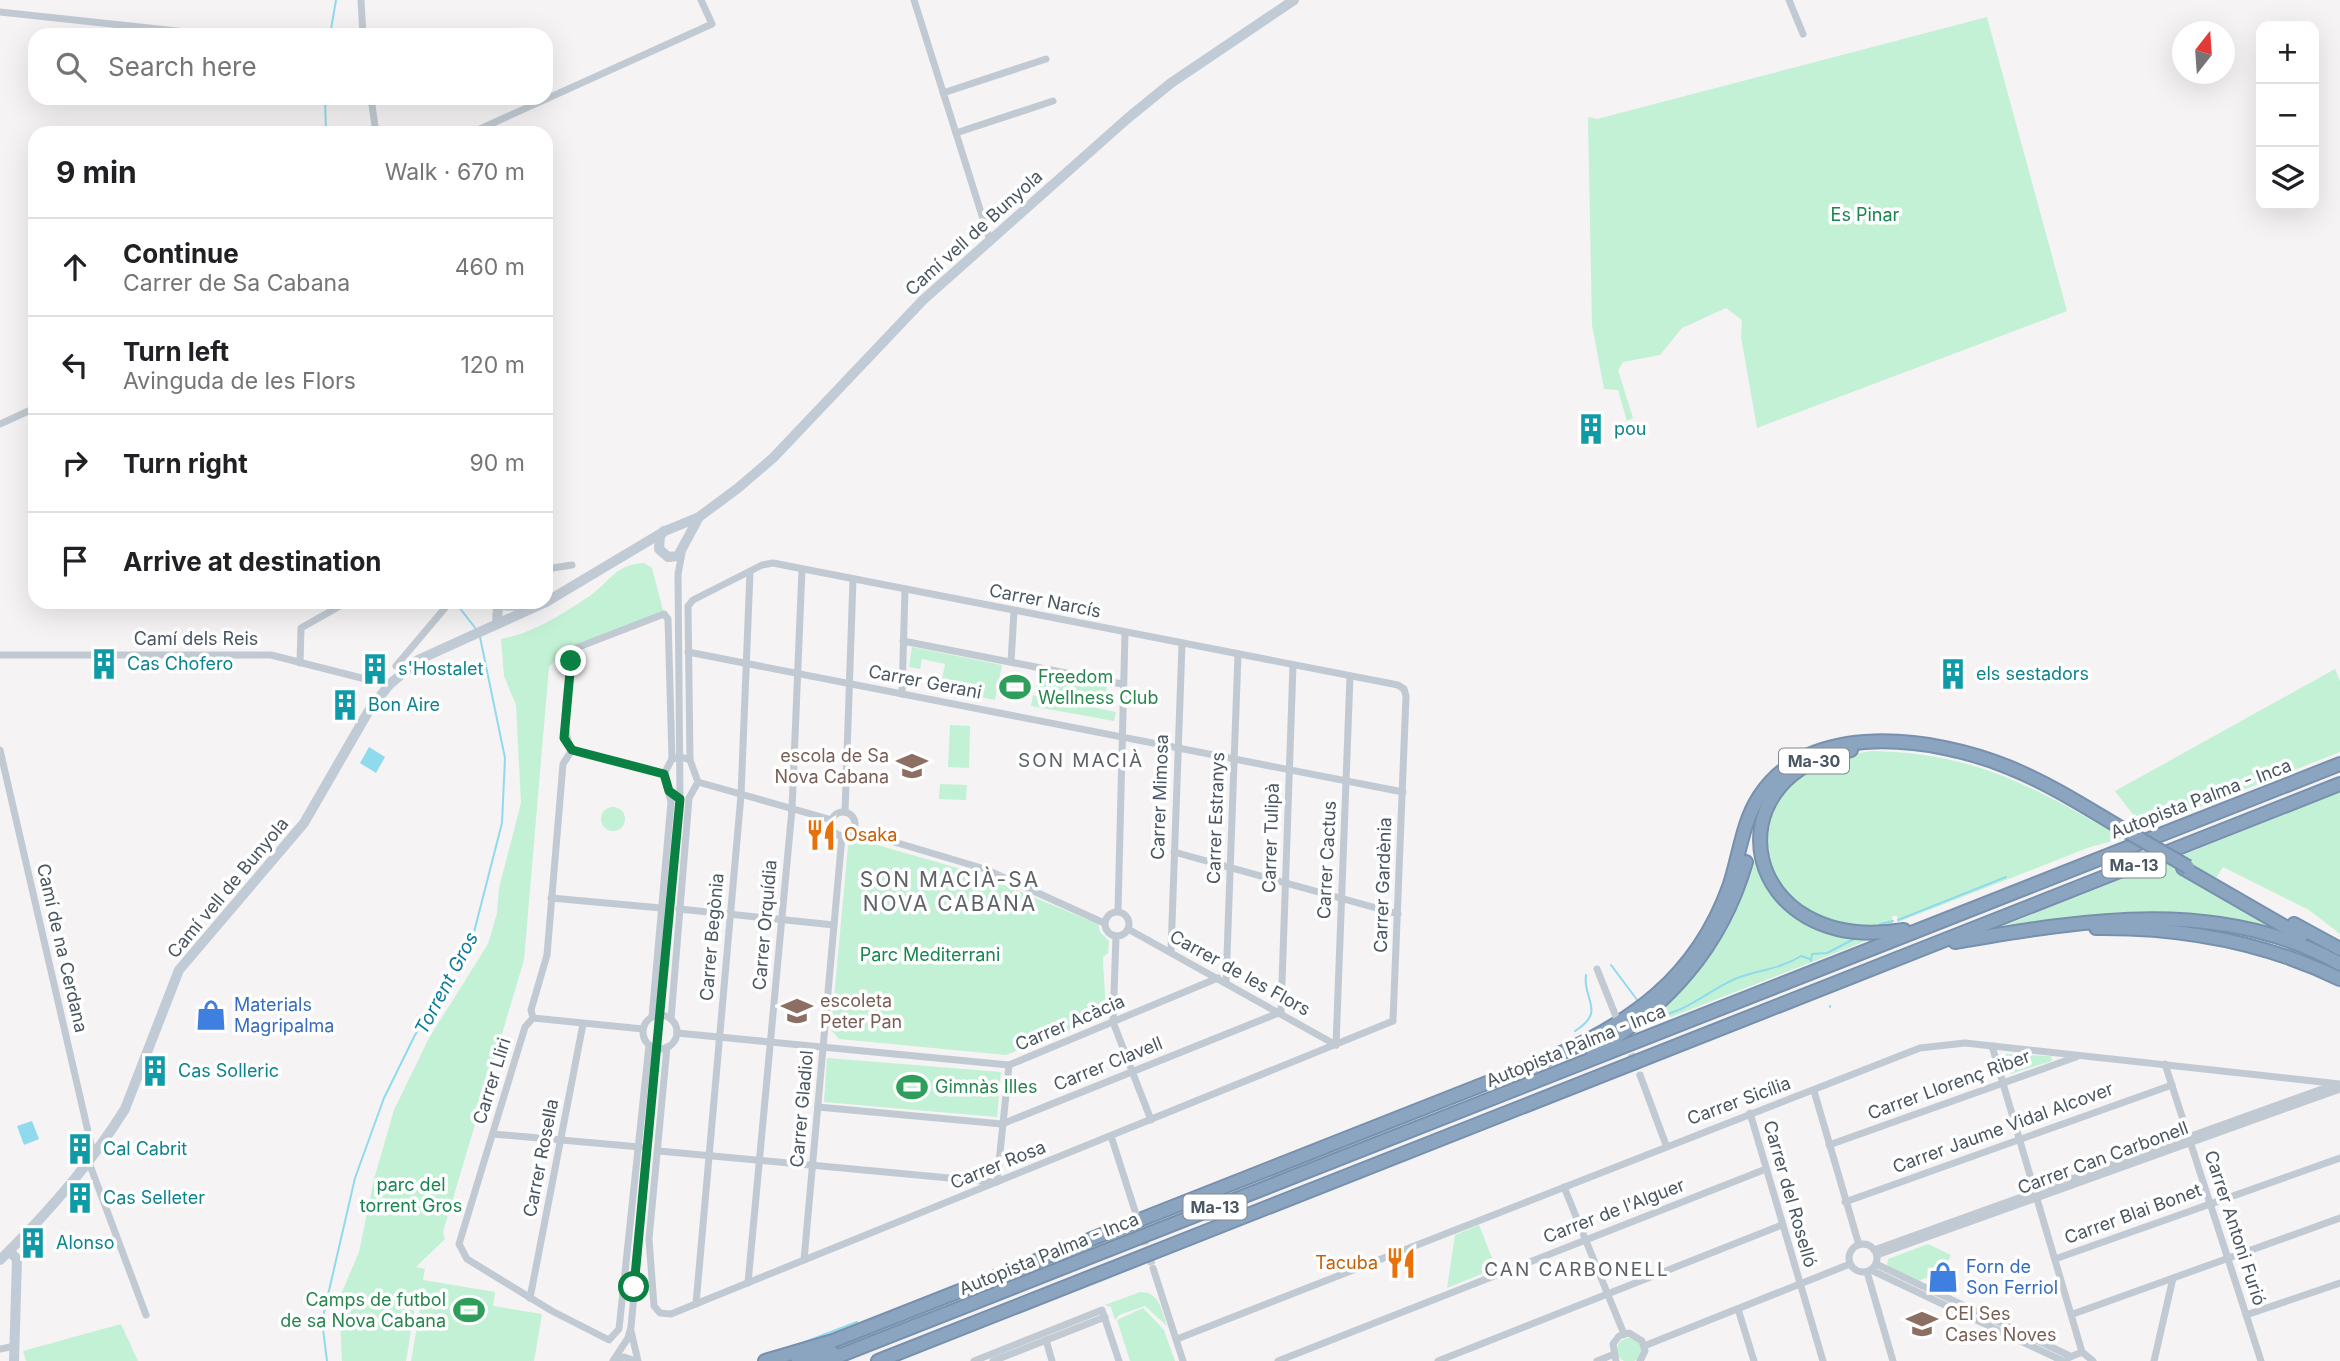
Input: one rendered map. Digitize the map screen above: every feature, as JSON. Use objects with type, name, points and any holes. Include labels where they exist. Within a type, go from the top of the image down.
[{"type":"highway","points":[[765,1361],[810,1349],[884,1321],[1545,1060],[1611,1030],[1665,988],[1705,936],[1727,893],[1754,805],[1768,784],[1783,768],[1812,751],[1837,744],[1861,744]]},
{"type":"highway","name":"Ma-30","points":[[1563,1070],[1650,1013],[1696,965],[1730,907],[1760,813],[1781,777],[1800,762],[1821,752],[1861,744],[1920,745],[1981,757],[2040,782],[2340,958]]},
{"type":"highway","name":"Ma-30","points":[[1929,926],[1875,934],[1843,932],[1813,921],[1785,902],[1768,878],[1760,851],[1765,815],[1785,781],[1810,763],[1836,753],[1875,748],[1919,749],[1972,759],[2007,771],[2118,829]]},
{"type":"highway","name":"Autopista Palma - Inca","points":[[826,1361],[2340,764]]},
{"type":"highway","name":"Autopista Palma - Inca","points":[[878,1361],[2340,784]]},
{"type":"highway","name":"Ma-30","points":[[2185,867],[2340,948]]},
{"type":"highway","points":[[1929,946],[2112,919],[2204,921],[2282,936],[2340,964]]},
{"type":"highway","points":[[2026,931],[2109,927],[2197,934],[2259,948],[2340,979]]},
{"type":"highway","points":[[797,1361],[868,1345]]},
{"type":"street","points":[[361,0],[363,28]]},
{"type":"street","points":[[553,96],[712,24],[701,0]]},
{"type":"street","points":[[914,0],[990,241]]},
{"type":"street","name":"Camí vell de Bunyola","points":[[553,599],[614,559],[641,547],[666,530],[699,517],[773,458],[923,300],[1128,117],[1171,83],[1294,0]]},
{"type":"street","points":[[1789,0],[1803,34]]},
{"type":"street","points":[[0,12],[149,28]]},
{"type":"street","points":[[943,93],[1046,59]]},
{"type":"street","points":[[956,133],[1053,101]]},
{"type":"street","points":[[372,105],[375,126]]},
{"type":"street","points":[[486,126],[533,105]]},
{"type":"street","points":[[0,424],[28,411]]},
{"type":"street","name":"Camí vell de Bunyola","points":[[685,540],[699,517]]},
{"type":"street","points":[[614,1361],[628,1338],[631,1327],[662,1048],[677,1033],[671,1019],[685,798],[681,757],[678,574],[685,540],[678,531],[666,530],[660,536],[659,549]]},
{"type":"street","points":[[641,547],[659,549],[668,557],[678,574]]},
{"type":"street","points":[[668,557],[682,552]]},
{"type":"street","name":"Carrer Narcís","points":[[688,652],[688,606],[693,600],[750,572],[773,564],[1350,676],[1404,689]]},
{"type":"street","points":[[553,568],[572,565]]},
{"type":"street","name":"Carrer Orquídia","points":[[748,1283],[792,809],[802,569]]},
{"type":"street","name":"Carrer Begònia","points":[[696,1304],[741,795],[750,572]]},
{"type":"street","points":[[845,811],[853,579]]},
{"type":"street","points":[[902,694],[905,589]]},
{"type":"street","points":[[553,596],[561,595]]},
{"type":"street","points":[[300,663],[301,628],[335,609]]},
{"type":"street","points":[[396,666],[441,609]]},
{"type":"street","points":[[496,609],[497,624]]},
{"type":"street","points":[[502,609],[511,618]]},
{"type":"street","name":"Camí vell de Bunyola","points":[[2,1257],[47,1213],[125,1109],[179,970],[304,823],[368,712],[389,685],[418,660],[531,609]]},
{"type":"street","points":[[1011,662],[1014,611]]},
{"type":"street","points":[[643,1030],[652,1017],[671,802],[664,774],[672,759],[668,619],[664,614],[576,648],[571,661],[564,738],[572,750],[664,774]]},
{"type":"street","points":[[1118,911],[1125,633]]},
{"type":"street","points":[[903,641],[1122,684]]},
{"type":"street","name":"Carrer Mimosa","points":[[1171,951],[1182,644]]},
{"type":"street","points":[[688,652],[690,760],[698,782]]},
{"type":"street","name":"Carrer Gerani","points":[[688,652],[1403,792]]},
{"type":"street","name":"Carrer Estranys","points":[[1226,983],[1237,654]]},
{"type":"street","name":"Camí dels Reis","points":[[0,655],[271,655],[389,685]]},
{"type":"street","name":"Carrer Tulipà","points":[[1281,1012],[1293,665]]},
{"type":"street","name":"Carrer Cactus","points":[[1336,1045],[1350,676]]},
{"type":"street","name":"Carrer Gardènia","points":[[1336,1045],[1393,1021],[1403,792],[1404,689]]},
{"type":"street","name":"Camí de na Cerdana","points":[[0,750],[91,1156],[146,1315]]},
{"type":"street","name":"Carrer Lliri","points":[[572,750],[563,764],[547,955],[531,1010],[533,1018],[525,1027],[459,1244],[467,1259],[530,1298],[609,1340],[619,1329],[640,1147]]},
{"type":"street","points":[[672,759],[681,757],[690,760]]},
{"type":"street","points":[[698,782],[832,820]]},
{"type":"street","points":[[698,782],[685,798],[661,1015],[659,1152],[996,1182],[1009,1065]]},
{"type":"street","points":[[669,791],[685,798]]},
{"type":"street","points":[[854,830],[854,817],[845,811],[837,813],[832,820],[832,828],[842,836],[854,830],[985,869],[1104,923],[1107,931],[1116,936]]},
{"type":"street","name":"Carrer Gladiol","points":[[804,1260],[842,836]]},
{"type":"street","points":[[1174,852],[1398,914]]},
{"type":"street","points":[[551,898],[661,908]]},
{"type":"street","points":[[679,909],[834,925]]},
{"type":"street","points":[[1104,923],[1110,914],[1118,911]]},
{"type":"street","points":[[1116,936],[1128,929],[1127,917],[1118,911]]},
{"type":"street","name":"Carrer de les Flors","points":[[1128,929],[1336,1045]]},
{"type":"street","points":[[1116,936],[1113,1022],[1151,1120]]},
{"type":"street","points":[[1597,969],[1617,1019]]},
{"type":"street","name":"Carrer Acàcia","points":[[677,1033],[1009,1065],[1218,978]]},
{"type":"street","name":"Carrer Clavell","points":[[818,1107],[1002,1124],[1281,1012]]},
{"type":"street","points":[[652,1017],[661,1015],[671,1019]]},
{"type":"street","points":[[533,1018],[643,1030]]},
{"type":"street","name":"Carrer Rosella","points":[[530,1298],[583,1024]]},
{"type":"street","points":[[493,1134],[640,1147],[649,1045],[643,1030]]},
{"type":"street","name":"Carrer Sicília","points":[[1177,1339],[1666,1145],[1814,1091],[1920,1048],[1941,1044],[1993,1046],[2339,1086]]},
{"type":"street","points":[[649,1045],[662,1048]]},
{"type":"street","name":"Carrer Rosa","points":[[659,1152],[649,1239],[654,1306],[660,1313],[671,1314],[1336,1045]]},
{"type":"street","points":[[1993,1046],[2082,1352],[2093,1361]]},
{"type":"street","name":"Carrer Llorenç Riber","points":[[1829,1145],[2080,1055]]},
{"type":"street","name":"Carrer Antoni Furió","points":[[2165,1065],[2261,1361]]},
{"type":"street","points":[[1640,1075],[1666,1145]]},
{"type":"street","name":"Carrer Jaume Vidal Alcover","points":[[1845,1202],[2172,1085]]},
{"type":"street","name":"Carrer Can Carbonell","points":[[1873,1262],[2037,1196],[2339,1086]]},
{"type":"street","points":[[1814,1091],[1858,1245]]},
{"type":"street","name":"Carrer del Roselló","points":[[1750,1114],[1823,1361]]},
{"type":"street","points":[[1111,1136],[1136,1214]]},
{"type":"street","name":"Carrer Blai Bonet","points":[[2055,1259],[2340,1158]]},
{"type":"street","name":"Carrer de l'Alguer","points":[[1278,1361],[1766,1169]]},
{"type":"street","points":[[1564,1187],[1624,1334]]},
{"type":"street","points":[[2073,1314],[2340,1218]]},
{"type":"street","points":[[1437,1361],[1782,1225]]},
{"type":"street","points":[[1873,1262],[1859,1272],[1850,1264],[1849,1254],[1858,1245],[1867,1245],[1873,1262],[1893,1361]]},
{"type":"street","points":[[2,1257],[17,1259],[14,1361]]},
{"type":"street","points":[[1873,1262],[2067,1359],[2082,1352]]},
{"type":"street","points":[[1644,1346],[1850,1264]]},
{"type":"street","points":[[1153,1268],[1183,1361]]},
{"type":"street","points":[[2154,1361],[2173,1278]]},
{"type":"street","points":[[2246,1315],[2340,1283]]},
{"type":"street","points":[[1738,1309],[1755,1361]]},
{"type":"street","points":[[974,1361],[1102,1310],[1119,1361]]},
{"type":"street","points":[[993,1361],[1105,1317]]},
{"type":"street","points":[[614,1361],[624,1357],[637,1361],[631,1327]]},
{"type":"street","points":[[1597,1361],[1614,1358],[1615,1340],[1624,1334],[1639,1337],[1644,1346],[1640,1361]]},
{"type":"street","points":[[1046,1340],[1052,1361]]},
{"type":"street","points":[[0,1349],[15,1346]]},
{"type":"green space","name":"Es Pinar","points":[[1987,17],[2067,311],[1757,428],[1741,337],[1742,320],[1726,308],[1682,328],[1660,355],[1623,362],[1618,370],[1633,418],[1627,421],[1618,390],[1604,389],[1592,325],[1588,117],[1597,119]]},
{"type":"green space","name":"parc del torrent Gros","points":[[644,563],[652,568],[664,614],[566,649],[549,667],[524,960],[443,1232],[445,1239],[416,1267],[425,1269],[423,1280],[495,1292],[493,1306],[542,1314],[534,1361],[411,1361],[422,1297],[411,1294],[414,1313],[406,1361],[342,1361],[339,1299],[359,1252],[374,1179],[394,1110],[429,1038],[488,944],[497,913],[499,888],[521,803],[516,705],[504,676],[501,639],[544,624],[593,593],[618,571]]},
{"type":"green space","points":[[912,647],[1002,665],[995,700],[940,689],[945,664],[922,659],[920,669],[909,667]]},
{"type":"green space","points":[[2335,669],[2340,681],[2340,752],[2144,829],[2115,791]]},
{"type":"green space","points":[[1039,673],[1107,685],[1104,706],[1035,693]]},
{"type":"green space","points":[[1033,695],[1116,712],[1114,721],[1031,706]]},
{"type":"green space","points":[[950,725],[970,726],[969,768],[948,767]]},
{"type":"green space","points":[[1872,751],[1943,758],[2004,776],[2123,838],[2090,847],[1898,922],[1897,916],[1892,916],[1893,924],[1865,927],[1836,922],[1812,913],[1792,899],[1778,882],[1769,861],[1766,840],[1769,818],[1779,796],[1797,776],[1812,767],[1833,760]]},
{"type":"green space","points":[[940,784],[967,785],[966,800],[939,799]]},
{"type":"green space","points":[[2340,792],[2340,934],[2309,910],[2223,867],[2216,878],[2178,857]]},
{"type":"green space","points":[[613,807],[624,814],[625,819],[618,830],[613,831],[602,824],[601,819],[608,808]]},
{"type":"green space","name":"Parc Mediterrani","points":[[859,836],[873,839],[877,845],[975,873],[1098,924],[1100,932],[1109,941],[1108,953],[1103,957],[1104,1017],[1006,1055],[839,1039],[831,1030],[848,846]]},
{"type":"green space","points":[[1751,862],[1758,862],[1776,896],[1803,919],[1838,933],[1876,937],[1630,1033],[1691,979],[1711,952]]},
{"type":"green space","points":[[2164,862],[2276,929],[2208,918],[2139,913],[2093,915],[2016,928],[1998,928]]},
{"type":"green space","points":[[2005,1054],[2051,1056],[2052,1061],[2010,1074]]},
{"type":"green space","name":"Gimnàs Illes","points":[[827,1058],[1001,1072],[997,1117],[824,1102]]},
{"type":"green space","points":[[1479,1225],[1496,1268],[1447,1288],[1455,1235]]},
{"type":"green space","points":[[1928,1244],[1951,1255],[1937,1283],[1926,1278],[1918,1281],[1887,1267],[1888,1259]]},
{"type":"green space","points":[[1140,1292],[1156,1299],[1167,1326],[1145,1306],[1119,1315],[1115,1320],[1111,1307],[1105,1305]]},
{"type":"green space","points":[[1143,1308],[1164,1330],[1175,1361],[1130,1361],[1117,1320]]},
{"type":"green space","points":[[121,1324],[138,1361],[26,1361],[23,1351]]},
{"type":"green space","points":[[1629,1338],[1638,1341],[1641,1350],[1638,1359],[1629,1362],[1620,1359],[1617,1350],[1620,1341]]},
{"type":"water","points":[[369,747],[385,757],[376,773],[360,763]]},
{"type":"water","points":[[32,1121],[39,1139],[24,1145],[17,1126]]},
{"type":"waterway","name":"Torrent Gros","points":[[331,28],[336,0]]},
{"type":"waterway","name":"Torrent Gros","points":[[325,105],[326,126]]},
{"type":"waterway","name":"Torrent Gros","points":[[460,609],[476,629]]},
{"type":"waterway","name":"Torrent Gros","points":[[327,1361],[322,1321],[355,1178],[384,1098],[414,1037],[473,936],[502,823],[505,758],[480,637]]},
{"type":"waterway","points":[[1898,920],[2006,877]]},
{"type":"waterway","points":[[1880,924],[1893,921]]},
{"type":"waterway","points":[[1811,961],[1812,954],[1827,953],[1854,939]]},
{"type":"waterway","points":[[1657,1016],[1687,1006],[1735,979],[1785,964],[1801,956],[1810,959]]},
{"type":"waterway","points":[[1611,965],[1638,1001]]},
{"type":"waterway","points":[[1575,1031],[1590,1017],[1591,1004],[1586,975]]},
{"type":"waterway","points":[[797,1345],[857,1322]]},
{"type":"tunnel","points":[[1627,1044],[1640,1075]]},
{"type":"tunnel","points":[[1137,1218],[1153,1268]]},
{"type":"place","name":"pou","points":[[1591,429]]},
{"type":"place","name":"Cas Chofero","points":[[104,664]]},
{"type":"place","name":"s'Hostalet","points":[[375,669]]},
{"type":"place","name":"els sestadors","points":[[1953,674]]},
{"type":"place","name":"Freedom Wellness Club","points":[[1015,687]]},
{"type":"place","name":"Bon Aire","points":[[345,705]]},
{"type":"place","name":"escola de Sa Nova Cabana","points":[[912,766]]},
{"type":"place","name":"Osaka","points":[[821,835]]},
{"type":"place","name":"escoleta Peter Pan","points":[[797,1011]]},
{"type":"place","name":"Materials Magripalma","points":[[211,1015]]},
{"type":"place","name":"Cas Solleric","points":[[155,1071]]},
{"type":"place","name":"Gimnàs Illes","points":[[912,1087]]},
{"type":"place","name":"Cal Cabrit","points":[[80,1149]]},
{"type":"place","name":"Cas Selleter","points":[[80,1198]]},
{"type":"place","name":"Alonso","points":[[33,1243]]},
{"type":"place","name":"Tacuba","points":[[1401,1263]]},
{"type":"place","name":"Forn de Son Ferriol","points":[[1943,1277]]},
{"type":"place","name":"Camps de futbol de sa Nova Cabana","points":[[469,1310]]},
{"type":"place","name":"CEI Ses Cases Noves","points":[[1922,1324]]},
{"type":"district","name":"SON MACIÀ","points":[[1081,760]]},
{"type":"district","name":"SON MACIÀ-SA NOVA CABANA","points":[[950,892]]},
{"type":"district","name":"CAN CARBONELL","points":[[1577,1269]]},
{"type":"route","points":[[571,661],[564,738],[572,750],[664,774],[669,791],[680,799],[634,1287]]}]
